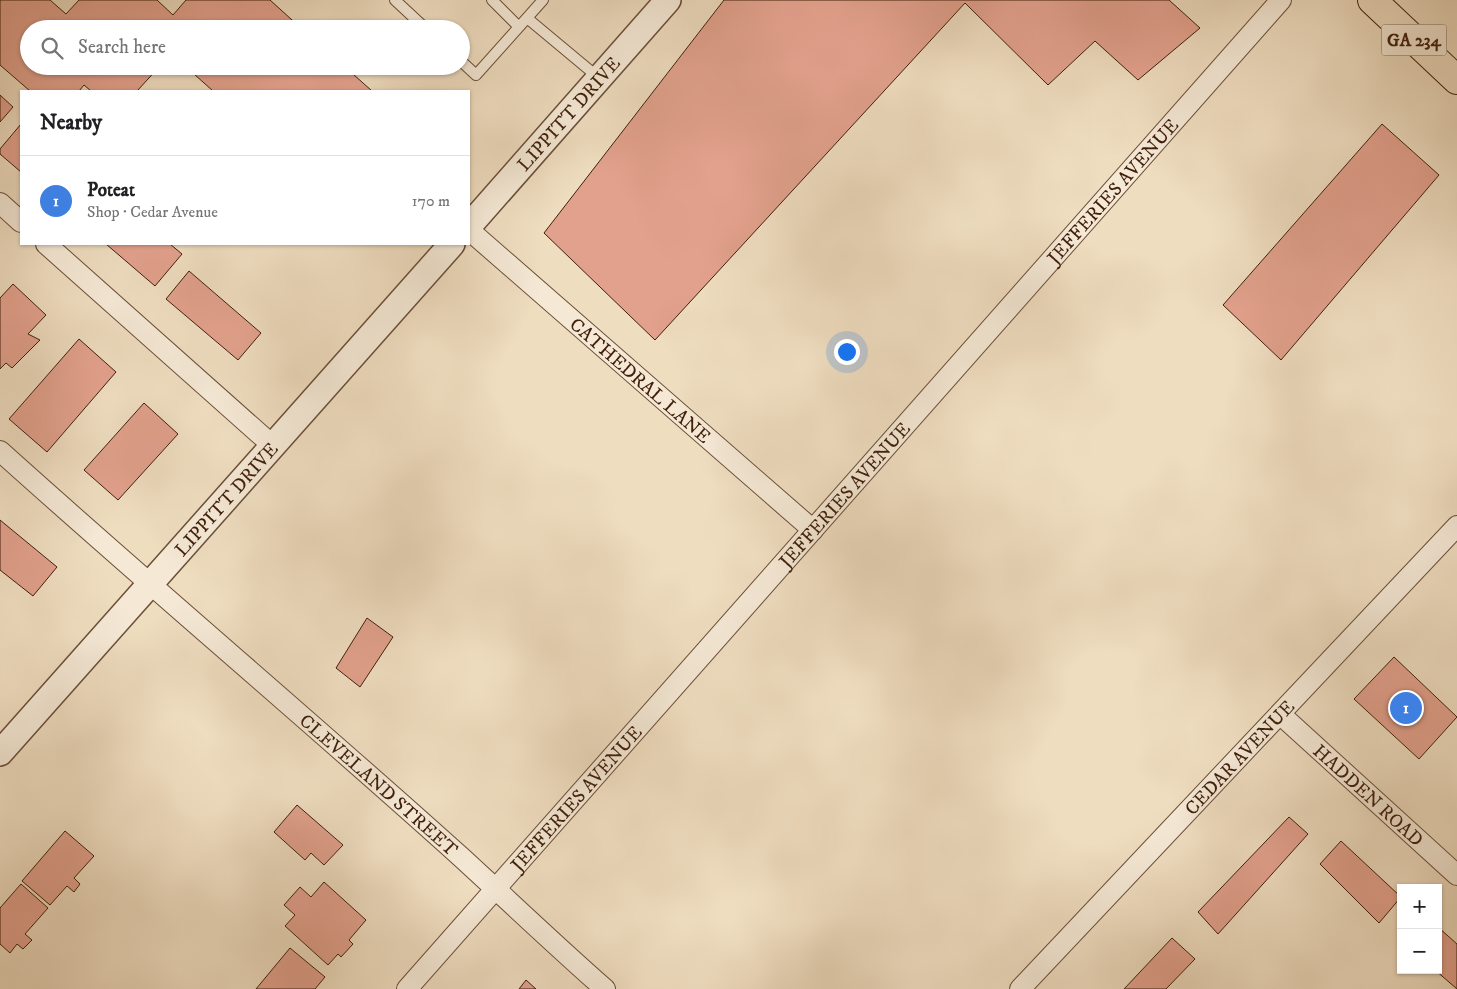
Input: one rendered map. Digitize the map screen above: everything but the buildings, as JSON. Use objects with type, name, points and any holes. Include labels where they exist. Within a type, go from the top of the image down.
[{"type":"main road","name":"GA 234","points":[[1372,0],[1457,80]]},
{"type":"street","name":"LIPPITT DRIVE","points":[[470,225],[668,0]]},
{"type":"street","name":"JEFFERIES AVENUE","points":[[407,989],[1281,0]]},
{"type":"street","points":[[0,203],[20,221]]},
{"type":"street","name":"CATHEDRAL LANE","points":[[470,231],[813,530]]},
{"type":"street","points":[[47,245],[272,444]]},
{"type":"street","name":"LIPPITT DRIVE","points":[[0,753],[272,444],[451,245]]},
{"type":"street","name":"CLEVELAND STREET","points":[[0,451],[148,584],[447,845],[605,989]]},
{"type":"street","name":"CEDAR AVENUE","points":[[1020,989],[1457,526]]},
{"type":"street","name":"HADDEN ROAD","points":[[1280,714],[1457,875]]},
{"type":"lane","points":[[395,0],[416,20]]},
{"type":"lane","points":[[492,0],[519,27]]},
{"type":"lane","points":[[470,69],[476,75],[543,0]]},
{"type":"lane","points":[[527,18],[599,78]]},
{"type":"place","name":"Poteat","points":[[1406,708]]}]
